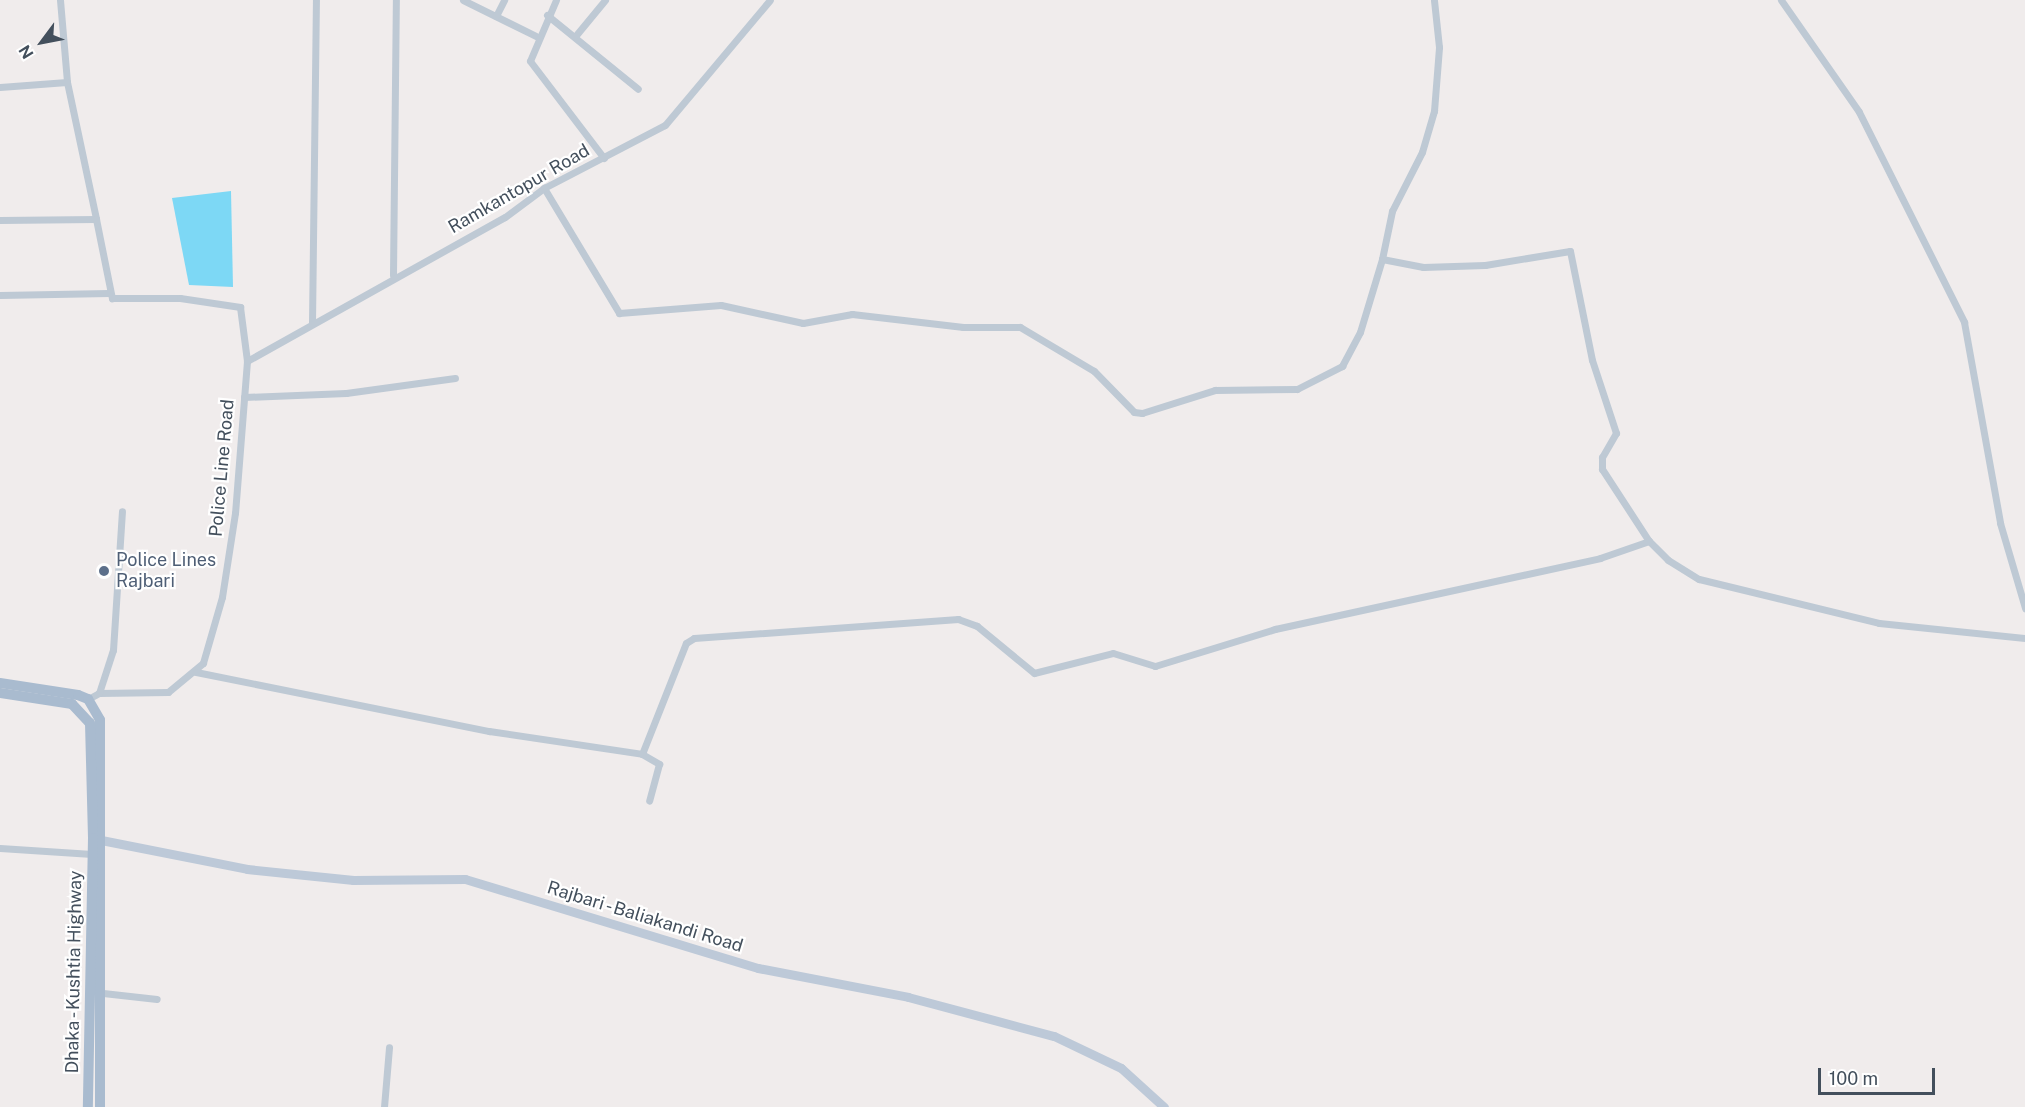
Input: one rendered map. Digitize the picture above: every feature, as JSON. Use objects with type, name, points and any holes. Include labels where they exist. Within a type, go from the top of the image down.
[{"type":"main road","points":[[0,683],[88,699],[102,736],[98,839]]},
{"type":"main road","points":[[0,693],[72,704],[86,714],[92,737],[98,839]]},
{"type":"main road","name":"Dhaka - Kushtia Highway","points":[[88,1107],[92,854],[98,839]]},
{"type":"main road","name":"Dhaka - Kushtia Highway","points":[[98,839],[103,993],[100,1107]]},
{"type":"main road","name":"Rajbari - Baliakandi Road","points":[[98,839],[247,869],[353,880],[465,879],[758,968],[908,997],[1054,1036],[1121,1068],[1164,1107]]},
{"type":"street","points":[[0,295],[109,293],[67,82],[60,0]]},
{"type":"street","points":[[312,322],[314,0]]},
{"type":"street","points":[[393,275],[396,0]]},
{"type":"street","points":[[463,0],[536,36]]},
{"type":"street","points":[[496,16],[504,0]]},
{"type":"street","points":[[556,0],[536,36],[532,67],[604,158]]},
{"type":"street","points":[[577,34],[604,0]]},
{"type":"street","name":"Ramkantopur Road","points":[[247,361],[393,275],[505,217],[544,188],[642,140],[684,107],[770,0]]},
{"type":"street","points":[[544,188],[619,313],[721,305],[803,323],[852,314],[963,327],[1020,327],[1094,371],[1134,412],[1142,413],[1215,390],[1297,389],[1342,366],[1360,332],[1382,259],[1392,211],[1422,152],[1434,111],[1439,47],[1434,0]]},
{"type":"street","points":[[1781,0],[1859,112],[1964,322],[2000,523],[2025,608]]},
{"type":"street","points":[[547,15],[577,34],[638,89]]},
{"type":"street","points":[[0,87],[67,82]]},
{"type":"street","points":[[0,220],[96,219]]},
{"type":"street","points":[[1382,259],[1423,267],[1569,251],[1592,360],[1616,433],[1602,469],[1649,541],[1688,575],[1879,623],[2025,638]]},
{"type":"street","name":"Police Line Road","points":[[88,699],[99,693],[168,692],[196,672],[204,663],[222,597],[247,361],[236,303],[117,299],[109,293]]},
{"type":"street","points":[[244,397],[346,393],[455,378]]},
{"type":"street","points":[[99,693],[113,650],[122,511]]},
{"type":"street","points":[[642,754],[686,643],[694,638],[958,619],[977,626],[1034,674],[1113,653],[1155,666],[1275,629],[1600,558],[1649,541]]},
{"type":"street","points":[[196,672],[489,731],[642,754],[659,764],[649,801]]},
{"type":"street","points":[[0,848],[92,854]]},
{"type":"street","points":[[103,993],[157,999]]},
{"type":"street","points":[[384,1107],[389,1047]]},
{"type":"water","points":[[231,191],[233,287],[189,285],[172,198]]},
{"type":"place","name":"Police Lines Rajbari","points":[[104,571]]}]
